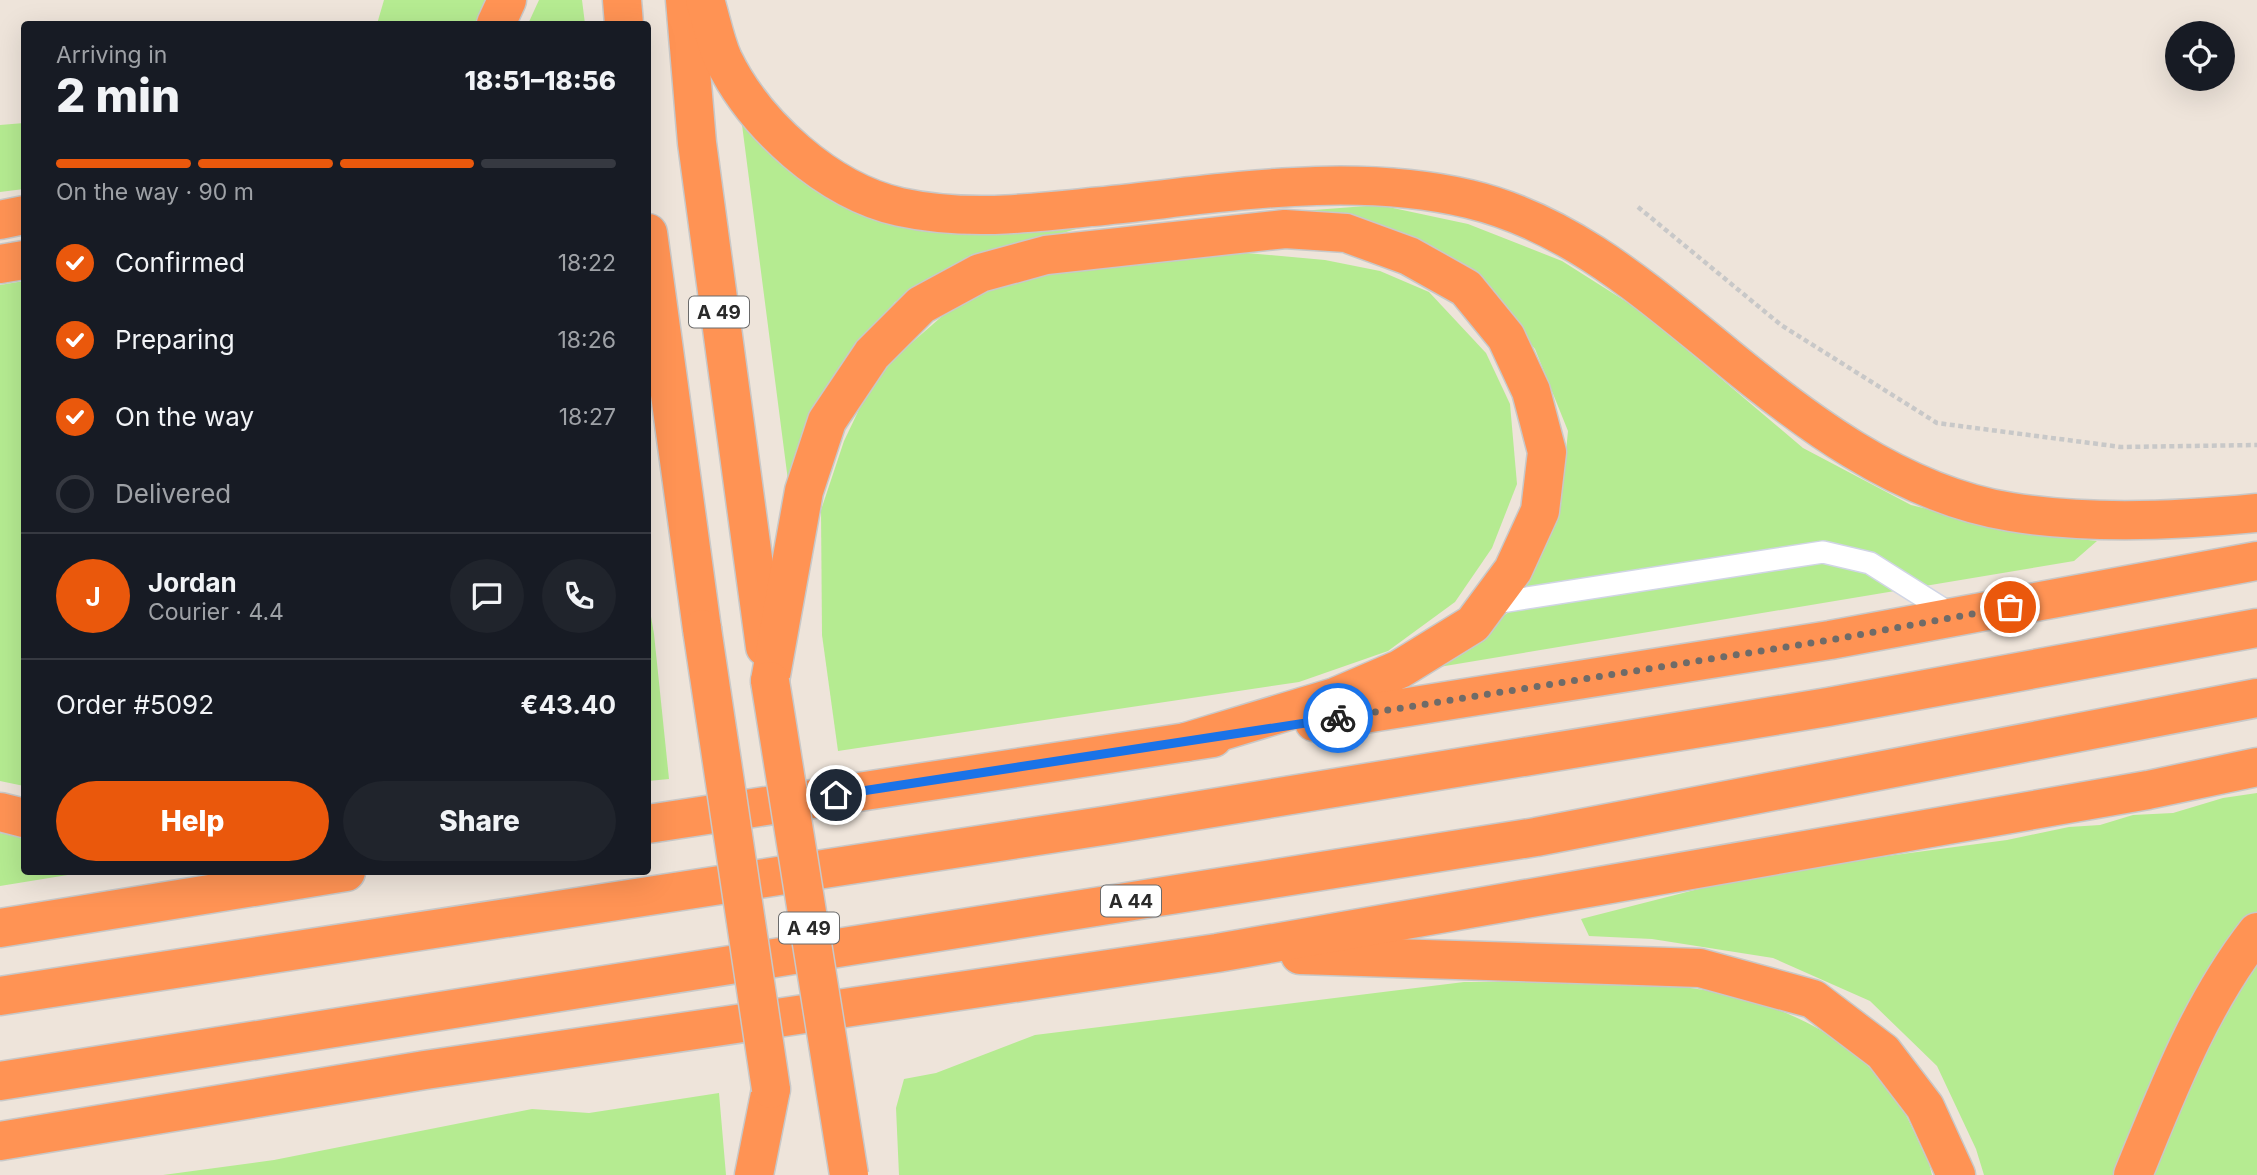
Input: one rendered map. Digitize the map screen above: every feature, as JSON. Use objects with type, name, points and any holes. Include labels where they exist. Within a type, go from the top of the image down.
[{"type":"highway","points":[[497,21],[507,0]]},
{"type":"highway","points":[[621,0],[624,21]]},
{"type":"highway","name":"A 49","points":[[685,0],[697,143],[771,622],[769,681],[849,1175]]},
{"type":"highway","points":[[705,0],[723,59],[763,119],[805,160],[847,189],[896,206],[951,215],[1014,215],[1268,189],[1347,185],[1405,188],[1469,199],[1526,217],[1583,246],[1634,281],[1782,403],[1887,468],[1951,496],[2010,512],[2094,520],[2257,513]]},
{"type":"highway","points":[[0,220],[21,216]]},
{"type":"highway","points":[[771,622],[804,491],[827,421],[872,354],[921,305],[980,273],[1046,255],[1285,229],[1346,233],[1409,256],[1466,288],[1506,337],[1531,390],[1547,452],[1540,511],[1513,570],[1473,624],[1400,669],[1335,697],[1186,742]]},
{"type":"highway","name":"A 49","points":[[651,257],[673,432],[783,1175]]},
{"type":"highway","points":[[0,264],[21,260]]},
{"type":"highway","points":[[651,397],[673,432]]},
{"type":"highway","points":[[651,824],[1830,640],[2257,561]]},
{"type":"highway","points":[[0,996],[1136,821],[1828,707],[2257,628]]},
{"type":"highway","name":"A 44","points":[[0,1081],[1536,837],[2257,698]]},
{"type":"highway","points":[[0,1141],[425,1070],[1217,953],[2148,790],[2257,767]]},
{"type":"highway","points":[[0,812],[21,817]]},
{"type":"highway","points":[[0,928],[327,875]]},
{"type":"highway","points":[[2133,1175],[2190,1037],[2229,968],[2257,932]]},
{"type":"highway","points":[[1217,953],[1700,968],[1813,999],[1883,1052],[1925,1107],[1956,1175]]},
{"type":"highway","points":[[754,1175],[771,1089]]},
{"type":"lane","points":[[1488,604],[1822,552],[1870,563],[1955,617]]},
{"type":"path","points":[[1638,207],[1782,325],[1937,423],[2121,447],[2257,445]]},
{"type":"green space","points":[[384,0],[488,0],[482,21],[378,21]]},
{"type":"green space","points":[[539,0],[582,0],[585,21],[529,21]]},
{"type":"green space","points":[[741,117],[787,165],[1083,227],[967,261],[895,302],[848,357],[790,496]]},
{"type":"green space","points":[[21,123],[21,189],[0,192],[0,125]]},
{"type":"green space","points":[[1379,205],[1468,224],[1562,261],[1641,311],[1803,448],[1911,505],[2025,533],[2097,541],[2074,561],[1433,668],[1517,606],[1545,545],[1562,492],[1568,431],[1535,349],[1464,265],[1352,216],[1275,213]]},
{"type":"green space","points":[[1235,252],[1325,260],[1380,271],[1429,292],[1486,353],[1510,404],[1517,484],[1492,548],[1455,602],[1388,651],[1299,682],[838,751],[822,635],[821,510],[844,441],[876,374],[956,304],[1022,273]]},
{"type":"green space","points":[[21,282],[21,785],[0,781],[0,285]]},
{"type":"green space","points":[[651,616],[654,634],[669,779],[651,781]]},
{"type":"green space","points":[[2257,793],[2257,1175],[1984,1175],[1976,1149],[1937,1066],[1870,1001],[1773,958],[1652,939],[1589,936],[1581,919],[1722,883],[1813,866],[2007,840],[2069,827],[2100,825],[2133,815],[2173,813],[2223,798]]},
{"type":"green space","points":[[0,833],[21,836],[21,875],[68,875],[0,886]]},
{"type":"green space","points":[[1579,981],[1694,989],[1750,1000],[1802,1020],[1850,1050],[1892,1092],[1912,1126],[1932,1175],[899,1175],[896,1108],[904,1079],[936,1073],[1035,1035],[1464,982]]},
{"type":"green space","points":[[719,1093],[726,1175],[163,1175],[274,1160],[532,1109],[589,1113]]},
{"type":"way so far","points":[[1338,718],[1830,640],[2010,607]]},
{"type":"route","points":[[836,795],[1338,718]]}]
